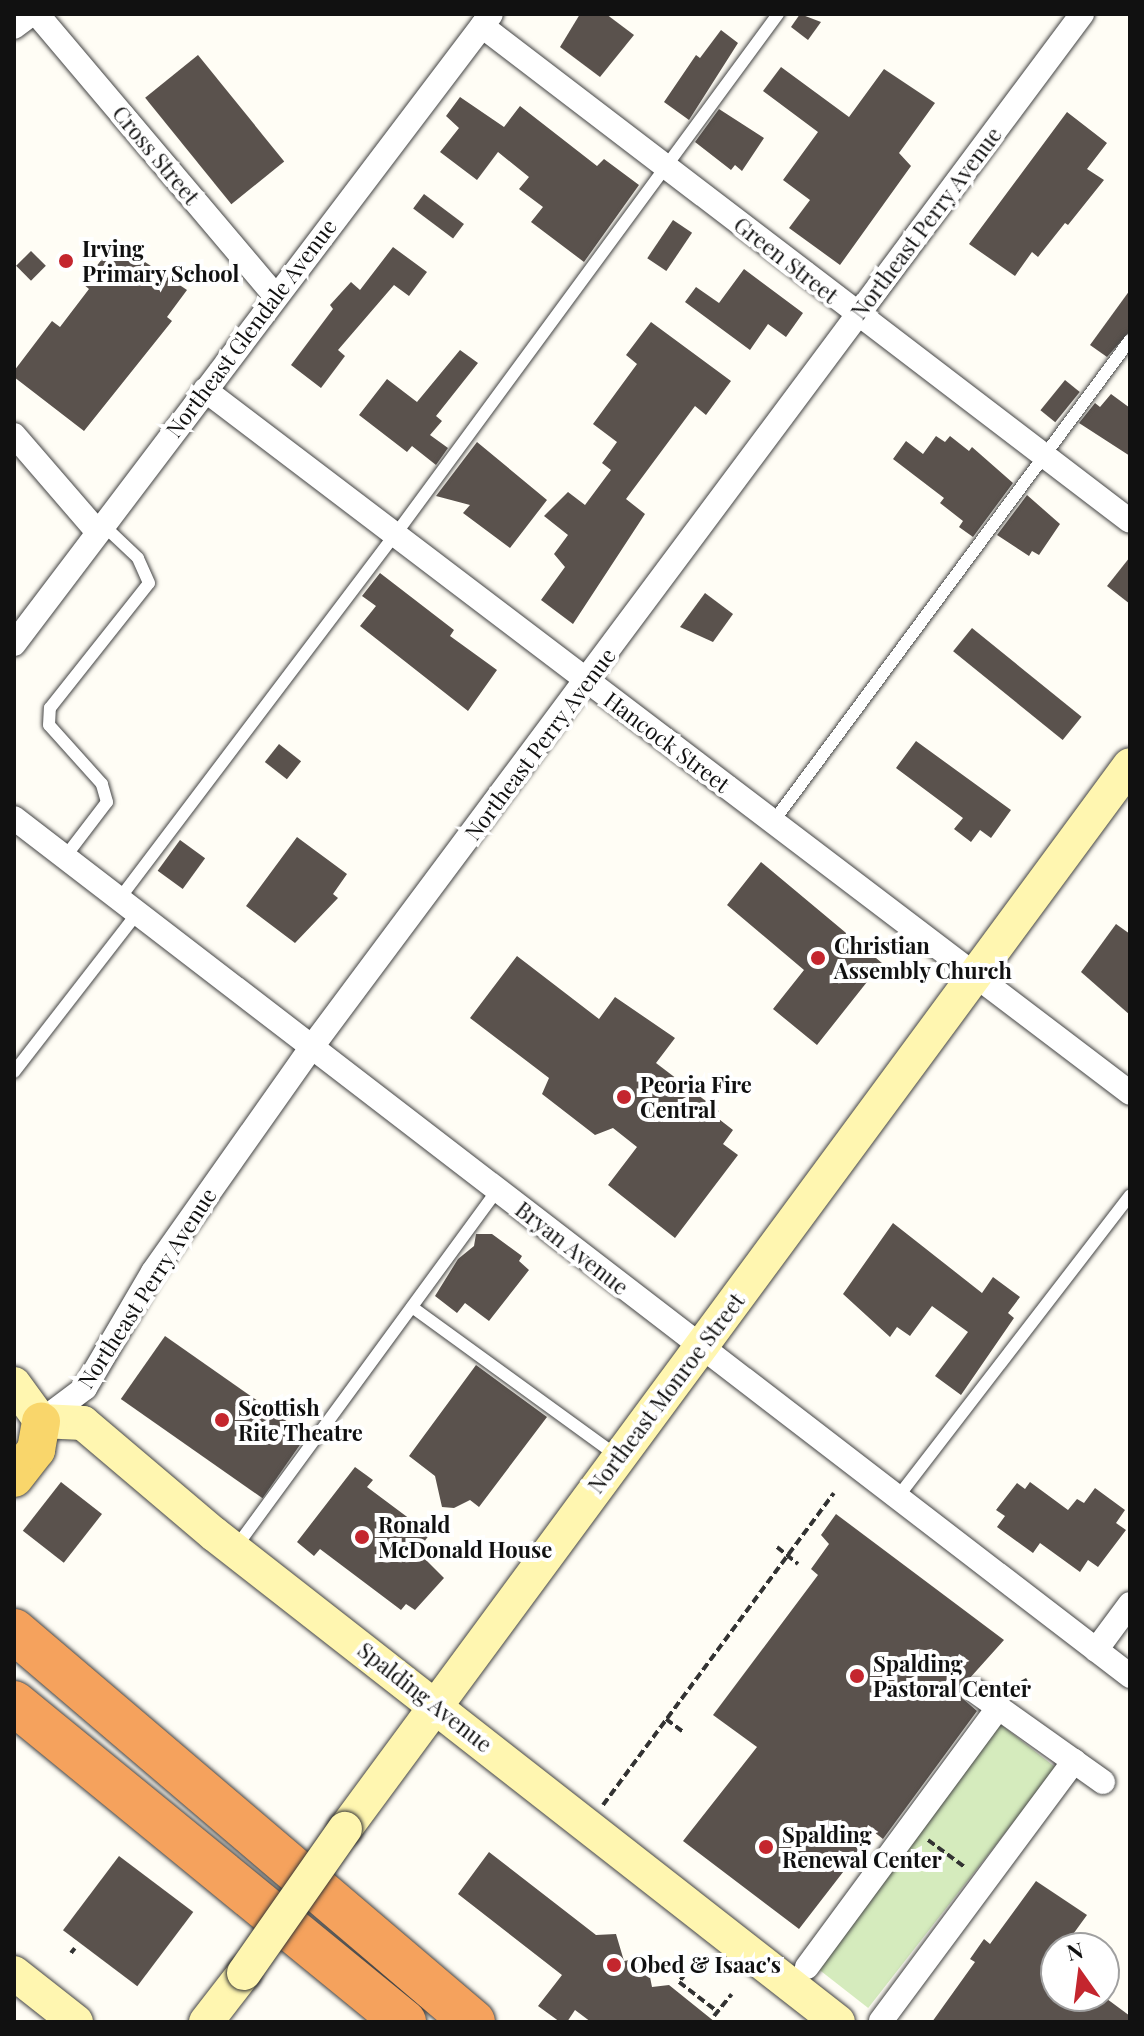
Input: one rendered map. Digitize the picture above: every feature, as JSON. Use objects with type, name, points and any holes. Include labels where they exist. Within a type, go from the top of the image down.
[{"type":"highway","points":[[14,1604],[27,1640],[473,2022]]},
{"type":"highway","points":[[20,1708],[404,2022]]},
{"type":"main road","points":[[14,1478],[36,1450],[41,1421]]},
{"type":"street","points":[[14,27],[31,14]]},
{"type":"street","name":"Cross Street","points":[[37,14],[275,296]]},
{"type":"street","name":"Northeast Perry Avenue","points":[[41,1421],[85,1388],[153,1272],[314,1044],[1082,14]]},
{"type":"street","name":"Northeast Glendale Avenue","points":[[14,644],[486,20]]},
{"type":"street","name":"Green Street","points":[[486,20],[667,168],[1130,521]]},
{"type":"street","name":"Hancock Street","points":[[205,390],[1130,1093]]},
{"type":"street","points":[[14,435],[100,528]]},
{"type":"street","name":"Northeast Monroe Street","points":[[206,2022],[617,1456],[700,1349],[1130,765]]},
{"type":"street","name":"Bryan Avenue","points":[[14,818],[314,1044],[700,1349],[1130,1676]]},
{"type":"street","points":[[14,1384],[41,1421]]},
{"type":"street","name":"Spalding Avenue","points":[[41,1421],[83,1423],[234,1549],[830,2020]]},
{"type":"street","points":[[1096,1650],[1130,1604]]},
{"type":"street","points":[[975,1691],[1103,1782]]},
{"type":"street","points":[[807,1967],[999,1707]]},
{"type":"street","points":[[881,2021],[1074,1761]]},
{"type":"street","points":[[14,1973],[76,2022]]},
{"type":"lane","points":[[14,1072],[129,905],[395,535],[778,14]]},
{"type":"lane","points":[[773,822],[1130,340]]},
{"type":"lane","points":[[65,857],[107,802],[102,784],[49,725],[50,708],[149,583],[138,558],[100,528]]},
{"type":"lane","points":[[234,1549],[498,1189]]},
{"type":"lane","points":[[897,1498],[1130,1195]]},
{"type":"lane","points":[[412,1307],[617,1456]]},
{"type":"path","points":[[601,1807],[834,1493]]},
{"type":"path","points":[[777,1547],[798,1564]]},
{"type":"path","points":[[666,1719],[683,1732]]},
{"type":"path","points":[[910,1826],[985,1882]]},
{"type":"path","points":[[693,1964],[679,1982],[716,2014],[732,1994]]},
{"type":"green space","points":[[1000,1724],[1056,1768],[868,2008],[812,1964]]},
{"type":"building","points":[[580,14],[606,14],[634,35],[600,77],[560,47]]},
{"type":"building","points":[[800,14],[821,22],[808,40],[791,27]]},
{"type":"building","points":[[721,30],[738,43],[689,120],[664,102],[696,55],[700,58]]},
{"type":"building","points":[[198,55],[284,161],[231,204],[145,98]]},
{"type":"building","points":[[781,67],[849,117],[884,69],[935,103],[899,153],[911,166],[840,265],[789,228],[810,200],[783,180],[818,132],[763,91]]},
{"type":"building","points":[[460,97],[504,127],[520,106],[597,166],[604,159],[639,185],[584,262],[531,222],[543,207],[519,189],[529,177],[498,152],[477,180],[440,152],[459,128],[446,116]]},
{"type":"building","points":[[719,109],[764,138],[742,171],[735,165],[731,170],[695,142]]},
{"type":"building","points":[[1067,112],[1107,143],[1087,169],[1104,180],[1068,225],[1065,223],[1038,257],[1032,252],[1015,276],[969,244]]},
{"type":"building","points":[[424,194],[464,224],[453,238],[413,208]]},
{"type":"building","points":[[673,220],[692,233],[666,271],[647,258]]},
{"type":"building","points":[[115,242],[187,290],[167,317],[172,321],[84,431],[14,377],[14,371],[52,321],[60,327],[89,289],[83,284]]},
{"type":"building","points":[[393,247],[427,272],[409,296],[394,285],[338,350],[345,356],[321,388],[291,365],[333,309],[330,305],[351,282],[360,290]]},
{"type":"building","points":[[31,251],[46,266],[31,281],[16,266]]},
{"type":"building","points":[[744,269],[803,313],[786,337],[768,324],[750,350],[685,302],[696,287],[719,303]]},
{"type":"building","points":[[1130,290],[1130,331],[1107,357],[1090,345]]},
{"type":"building","points":[[651,322],[731,381],[706,415],[695,406],[626,499],[645,514],[573,624],[541,600],[565,567],[554,554],[568,535],[544,516],[568,492],[585,505],[611,470],[602,463],[617,442],[593,424],[637,364],[626,355]]},
{"type":"building","points":[[460,350],[478,363],[436,416],[442,421],[430,435],[448,448],[436,465],[412,446],[407,452],[359,415],[387,379],[417,402]]},
{"type":"building","points":[[1065,380],[1080,392],[1055,422],[1040,410]]},
{"type":"building","points":[[1111,394],[1130,408],[1130,456],[1079,423],[1095,403],[1100,407]]},
{"type":"building","points":[[936,436],[945,442],[950,436],[969,451],[972,447],[1013,483],[973,537],[959,527],[963,521],[940,503],[944,498],[893,459],[906,441],[923,454]]},
{"type":"building","points":[[477,442],[547,500],[510,548],[463,513],[470,505],[436,496]]},
{"type":"building","points":[[1027,495],[1060,524],[1039,555],[1032,551],[1029,556],[997,535]]},
{"type":"building","points":[[1130,557],[1130,604],[1107,586]]},
{"type":"building","points":[[380,573],[454,630],[450,636],[497,670],[468,711],[360,626],[376,606],[362,596]]},
{"type":"building","points":[[705,593],[733,614],[713,642],[680,627]]},
{"type":"building","points":[[972,628],[1082,717],[1063,740],[953,651]]},
{"type":"building","points":[[916,741],[1011,810],[991,838],[980,830],[971,842],[954,829],[963,818],[896,768]]},
{"type":"building","points":[[279,744],[301,761],[287,779],[265,762]]},
{"type":"building","points":[[297,837],[347,874],[333,894],[338,898],[295,943],[246,906]]},
{"type":"building","points":[[180,840],[205,858],[183,889],[158,871]]},
{"type":"building","points":[[761,862],[882,963],[817,1045],[773,1009],[804,970],[727,905]]},
{"type":"building","points":[[1116,924],[1130,934],[1130,1015],[1081,972]]},
{"type":"building","name":"Peoria Fire Central","points":[[517,956],[599,1019],[615,997],[675,1038],[656,1063],[719,1111],[715,1116],[733,1130],[723,1144],[738,1155],[675,1238],[608,1185],[637,1147],[613,1128],[595,1135],[542,1094],[549,1078],[470,1018]]},
{"type":"building","points":[[893,1223],[982,1293],[993,1277],[1020,1297],[1008,1313],[1014,1318],[961,1395],[935,1376],[968,1332],[932,1306],[910,1336],[897,1327],[890,1337],[843,1294]]},
{"type":"building","points":[[476,1234],[492,1234],[522,1256],[519,1261],[529,1270],[489,1321],[465,1303],[457,1313],[435,1296],[458,1259],[474,1246]]},
{"type":"building","name":"Scottish Rite Theatre","points":[[165,1336],[307,1435],[263,1498],[121,1399]]},
{"type":"building","points":[[476,1365],[547,1417],[479,1507],[470,1500],[454,1508],[442,1507],[435,1476],[409,1456]]},
{"type":"building","name":"Ronald McDonald House","points":[[355,1467],[373,1480],[367,1487],[430,1534],[417,1551],[444,1578],[415,1610],[406,1604],[401,1610],[320,1549],[314,1556],[297,1542]]},
{"type":"building","points":[[61,1482],[102,1514],[64,1563],[23,1531]]},
{"type":"building","points":[[1030,1482],[1068,1510],[1077,1499],[1084,1503],[1095,1488],[1125,1510],[1116,1523],[1126,1530],[1098,1567],[1088,1560],[1080,1572],[1040,1543],[1033,1553],[997,1527],[1005,1516],[996,1510],[1017,1483],[1025,1489]]},
{"type":"building","name":"Spalding Pastoral Center","points":[[836,1514],[1004,1640],[960,1689],[962,1698],[977,1711],[883,1839],[874,1832],[799,1929],[683,1841],[757,1747],[713,1715],[818,1575],[811,1569],[829,1544],[821,1535]]},
{"type":"building","points":[[489,1852],[596,1935],[616,1934],[624,1961],[646,1957],[652,1987],[669,1985],[715,2022],[591,2022],[575,2010],[567,2022],[560,2022],[538,2006],[562,1975],[458,1894]]},
{"type":"building","points":[[119,1856],[193,1912],[137,1986],[63,1930]]},
{"type":"building","points":[[1036,1881],[1087,1915],[1075,1932],[1040,1932],[1040,2012],[1120,2012],[1120,2009],[1130,2016],[1130,2022],[932,2022],[975,1962],[970,1959],[984,1939],[990,1944]]},
{"type":"place","name":"Irving Primary School","points":[[66,261]]},
{"type":"place","name":"Christian Assembly Church","points":[[818,958]]},
{"type":"place","name":"Peoria Fire Central","points":[[624,1097]]},
{"type":"place","name":"Scottish Rite Theatre","points":[[222,1420]]},
{"type":"place","name":"Ronald McDonald House","points":[[362,1537]]},
{"type":"place","name":"Spalding Pastoral Center","points":[[857,1676]]},
{"type":"place","name":"Spalding Renewal Center","points":[[766,1847]]},
{"type":"place","name":"Obed & Isaac's","points":[[614,1965]]}]
